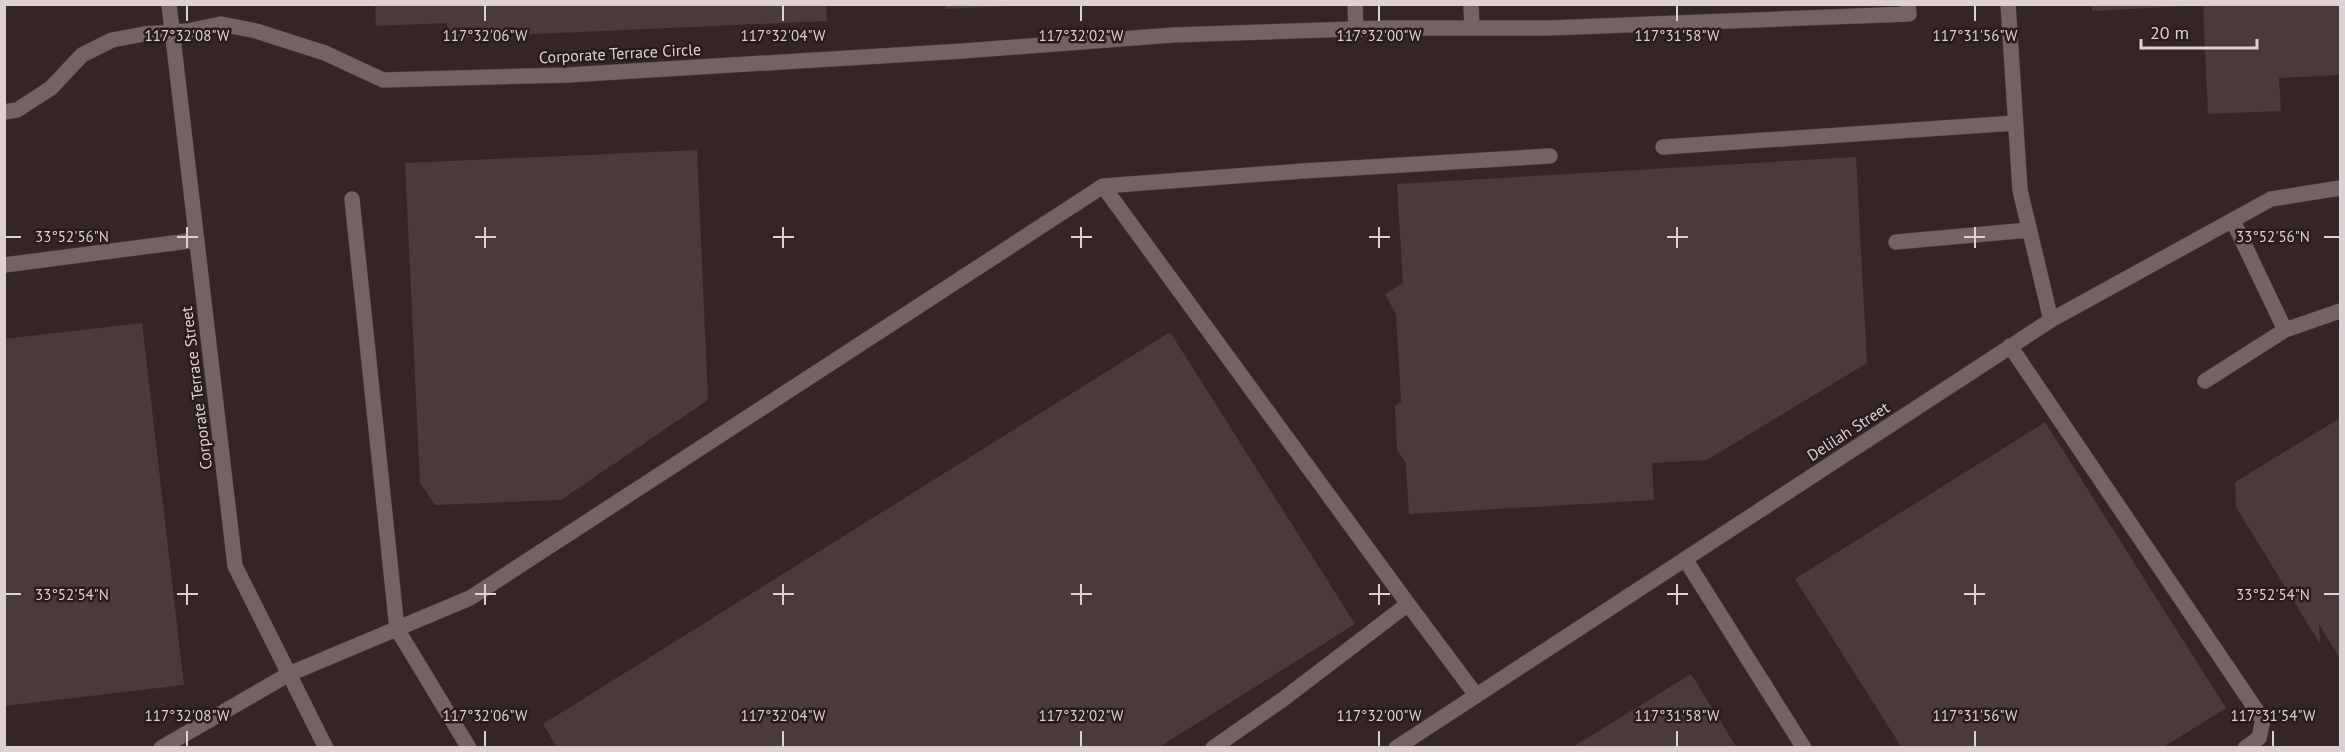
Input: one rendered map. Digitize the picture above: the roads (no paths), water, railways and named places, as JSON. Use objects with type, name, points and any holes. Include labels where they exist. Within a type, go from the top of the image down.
[{"type":"street","name":"Corporate Terrace Street","points":[[169,4],[235,566],[326,747]]},
{"type":"street","points":[[1355,4],[1356,29]]},
{"type":"street","points":[[1471,4],[1472,28]]},
{"type":"street","name":"Corporate Terrace Circle","points":[[4,112],[17,110],[51,88],[82,55],[112,40],[221,24],[247,29],[325,53],[383,80],[568,75],[963,51],[1173,35],[1356,29],[1549,28],[1796,11],[1909,14],[1908,4]]},
{"type":"street","points":[[2007,4],[2020,190],[2051,320]]},
{"type":"street","points":[[1663,147],[2015,123]]},
{"type":"street","points":[[161,747],[290,674],[470,598],[1103,186],[1550,156]]},
{"type":"street","points":[[1103,186],[1476,695]]},
{"type":"street","name":"Delilah Street","points":[[1396,747],[2051,320],[2271,199],[2340,188]]},
{"type":"street","points":[[352,199],[397,629],[469,747]]},
{"type":"street","points":[[2233,221],[2285,330]]},
{"type":"street","points":[[1896,242],[2029,230]]},
{"type":"street","points":[[4,265],[197,240]]},
{"type":"street","points":[[2205,381],[2285,330],[2340,312]]},
{"type":"street","points":[[2010,346],[2263,720],[2259,738],[2245,747]]},
{"type":"street","points":[[1685,559],[1804,747]]},
{"type":"street","points":[[1213,747],[1282,700],[1408,604]]}]
